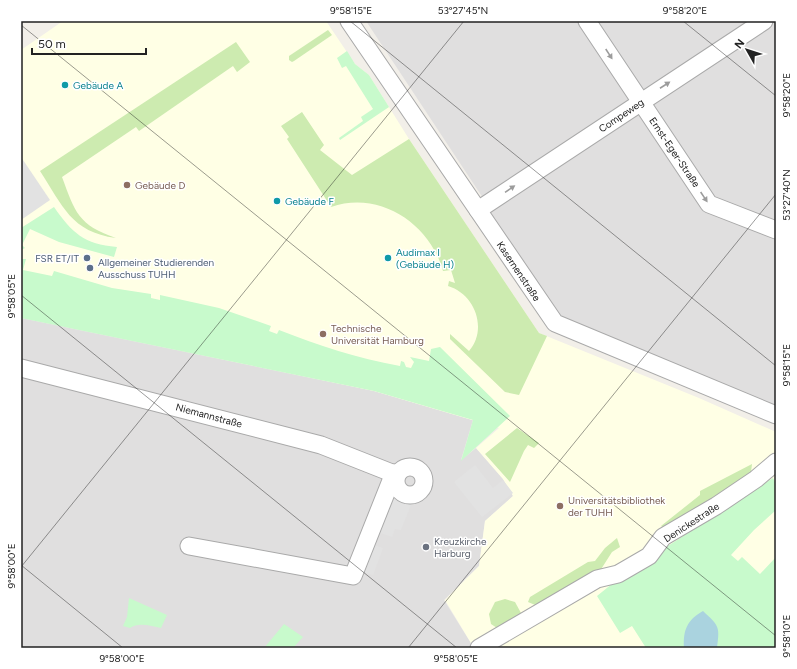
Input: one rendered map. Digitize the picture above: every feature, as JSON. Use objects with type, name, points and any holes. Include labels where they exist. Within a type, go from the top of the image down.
[{"type":"street","name":"Kasernenstraße","points":[[349,21],[555,323],[776,415]]},
{"type":"street","name":"Ernst-Eger-Straße","points":[[588,21],[640,102],[709,204],[776,230]]},
{"type":"street","name":"Compeweg","points":[[478,210],[764,21]]},
{"type":"street","name":"Niemannstraße","points":[[21,368],[321,445],[395,474],[353,576],[190,546]]},
{"type":"street","name":"Denickestraße","points":[[479,648],[597,579],[618,574],[649,556],[664,537],[716,506],[756,479],[776,462]]},
{"type":"shaded area","name":"Technische Universität Hamburg","points":[[63,21],[326,21],[355,64],[369,75],[409,139],[539,333],[699,398],[776,432],[776,648],[474,648],[445,600],[479,566],[485,521],[513,496],[503,479],[476,448],[499,428],[374,391],[21,317],[21,50]]},
{"type":"shaded area","points":[[366,21],[776,21],[776,408],[560,317],[505,238],[481,195]]},
{"type":"shaded area","points":[[21,157],[50,200],[21,220]]},
{"type":"shaded area","points":[[21,318],[374,391],[473,420],[461,460],[476,448],[503,479],[513,496],[485,521],[479,566],[444,600],[474,648],[21,648]]},
{"type":"shaded area","points":[[475,465],[493,488],[503,480],[513,493],[482,517],[454,482]]},
{"type":"shaded area","points":[[391,497],[411,505],[401,530],[395,529],[392,537],[377,532]]},
{"type":"shaded area","points":[[372,544],[383,548],[373,575],[363,572]]},
{"type":"green space","points":[[328,30],[332,35],[294,61],[292,62],[289,60],[289,56]]},
{"type":"green space","points":[[236,42],[250,62],[237,72],[233,66],[139,131],[136,127],[62,177],[80,216],[93,228],[116,238],[101,235],[88,230],[78,223],[62,206],[40,171]]},
{"type":"green space","points":[[347,51],[355,64],[369,75],[389,107],[340,140],[339,138],[363,121],[361,117],[373,109],[346,66],[342,68],[337,58]]},
{"type":"green space","points":[[302,112],[324,145],[320,150],[352,175],[409,139],[539,333],[547,336],[519,395],[505,392],[450,339],[450,334],[469,351],[475,342],[478,333],[476,313],[472,304],[465,296],[448,286],[449,281],[455,283],[451,270],[443,271],[436,254],[427,239],[415,226],[400,215],[385,207],[367,203],[349,203],[331,207],[287,139],[289,137],[281,126]]},
{"type":"green space","points":[[54,207],[67,224],[80,236],[96,243],[117,247],[114,257],[59,242],[30,229],[22,245],[25,248],[21,250],[21,228]]},
{"type":"green space","points":[[21,259],[26,259],[23,270],[52,276],[54,271],[112,288],[151,294],[151,298],[160,300],[160,295],[219,308],[271,326],[269,331],[277,334],[279,330],[338,351],[384,363],[400,366],[401,361],[404,362],[406,367],[411,368],[414,362],[410,357],[429,361],[431,349],[440,347],[510,416],[461,461],[473,420],[374,391],[21,318]]},
{"type":"green space","points":[[517,428],[539,443],[534,448],[528,445],[510,482],[485,454]]},
{"type":"green space","points":[[752,464],[751,472],[665,529],[661,526],[700,495],[700,491]]},
{"type":"green space","points":[[773,478],[776,484],[776,510],[754,530],[731,555],[738,561],[742,557],[760,574],[776,557],[776,648],[646,648],[632,626],[620,633],[597,596],[623,575]]},
{"type":"green space","points":[[617,538],[620,547],[612,552],[598,574],[540,607],[528,602],[530,597],[588,562],[595,561],[605,548]]},
{"type":"green space","points":[[129,598],[167,615],[161,628],[145,625],[137,625],[130,628],[123,626],[127,617]]},
{"type":"green space","points":[[505,599],[515,602],[521,613],[517,621],[497,628],[491,624],[489,614],[495,602]]},
{"type":"green space","points":[[284,624],[303,637],[293,648],[264,648]]},
{"type":"water","points":[[703,611],[717,627],[717,648],[684,648],[684,636],[687,626],[693,618]]},
{"type":"place","name":"Gebäude A","points":[[65,85]]},
{"type":"place","name":"Gebäude D","points":[[127,185]]},
{"type":"place","name":"Gebäude F","points":[[277,201]]},
{"type":"place","name":"FSR ET/IT","points":[[87,258]]},
{"type":"place","name":"Audimax I (Gebäude H)","points":[[388,258]]},
{"type":"place","name":"Allgemeiner Studierenden Ausschuss TUHH","points":[[90,268]]},
{"type":"place","name":"Technische Universität Hamburg","points":[[323,334]]},
{"type":"place","name":"Universitätsbibliothek der TUHH","points":[[560,506]]},
{"type":"place","name":"Kreuzkirche Harburg","points":[[426,547]]}]
